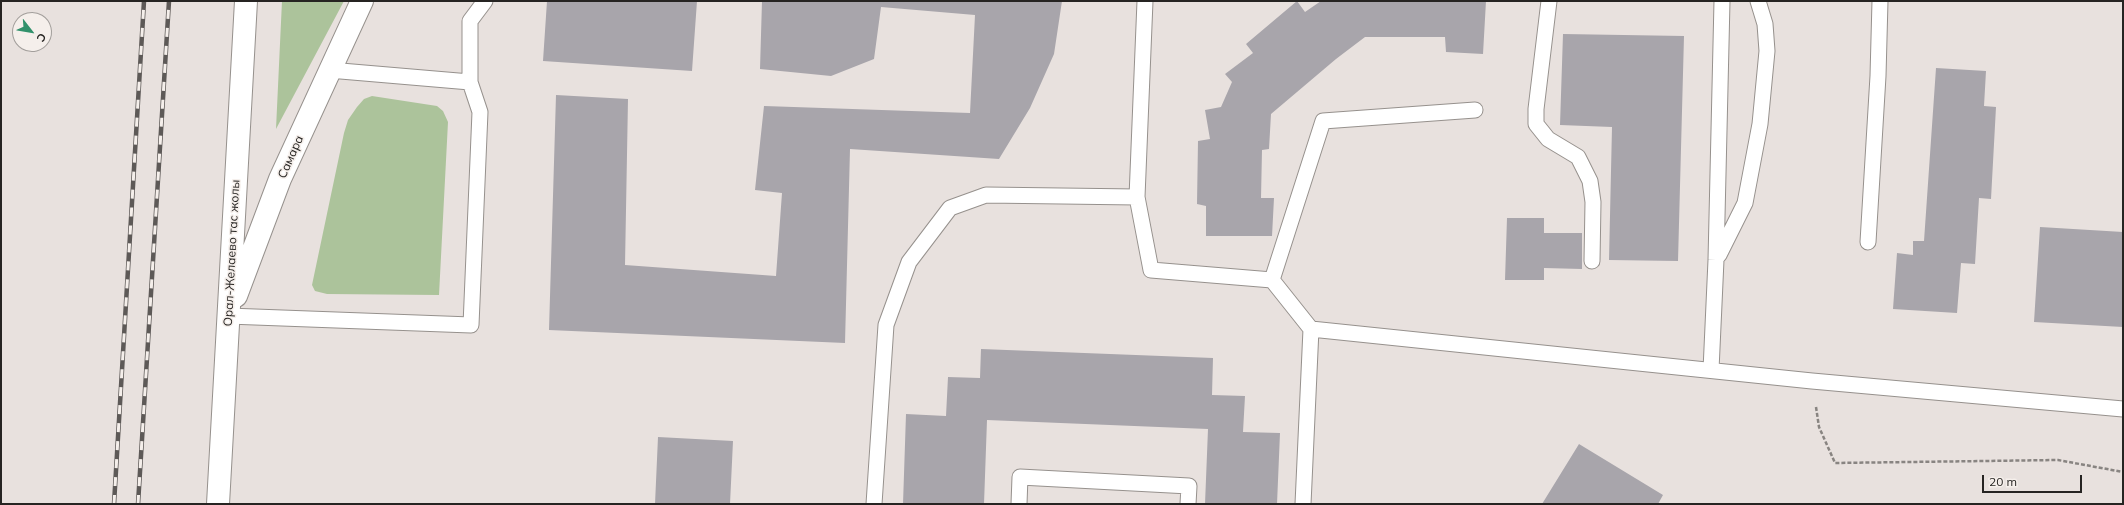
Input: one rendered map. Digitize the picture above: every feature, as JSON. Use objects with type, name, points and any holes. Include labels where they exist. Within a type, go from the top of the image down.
[{"type":"main road","name":"Орал-Желаево тас жолы","points":[[218,504],[246,1]]},
{"type":"main road","name":"Самара","points":[[228,316],[280,180],[329,70],[362,1]]},
{"type":"lane","points":[[228,316],[471,325],[480,112],[470,82],[470,21],[486,1]]},
{"type":"lane","points":[[1145,1],[1138,197],[1151,270],[1272,280],[1311,329],[1303,504]]},
{"type":"lane","points":[[1549,1],[1536,109],[1536,124],[1548,139],[1578,158],[1590,181],[1593,202],[1592,261]]},
{"type":"lane","points":[[1711,370],[1716,260],[1722,1]]},
{"type":"lane","points":[[1716,260],[1745,203],[1760,124],[1767,51],[1765,24],[1758,1]]},
{"type":"lane","points":[[1868,242],[1878,76],[1880,1]]},
{"type":"lane","points":[[329,70],[470,82]]},
{"type":"lane","points":[[1272,280],[1323,121],[1475,110]]},
{"type":"lane","points":[[874,504],[886,325],[910,262],[950,208],[986,195],[1138,197]]},
{"type":"lane","points":[[1311,329],[1812,381],[2123,409]]},
{"type":"lane","points":[[1019,504],[1020,476],[1189,486],[1188,504]]},
{"type":"path","points":[[1812,381],[1819,427],[1835,463],[2058,460],[2123,472]]},
{"type":"green space","points":[[282,1],[344,1],[276,129]]},
{"type":"green space","points":[[372,96],[437,106],[443,111],[448,122],[439,295],[327,294],[315,291],[312,285],[348,120],[364,99]]},
{"type":"building","points":[[547,1],[697,1],[692,71],[543,61]]},
{"type":"building","points":[[762,1],[1062,1],[1054,54],[1030,108],[999,159],[850,149],[845,343],[549,330],[556,95],[628,99],[625,265],[776,276],[782,193],[755,190],[764,106],[970,113],[975,15],[881,7],[874,59],[831,76],[760,69]]},
{"type":"building","points":[[1297,1],[1305,12],[1321,1],[1486,1],[1483,54],[1446,52],[1445,37],[1365,37],[1336,59],[1271,114],[1269,149],[1262,150],[1261,198],[1274,198],[1272,236],[1206,236],[1206,206],[1197,204],[1198,141],[1210,139],[1205,110],[1221,107],[1232,82],[1225,74],[1253,53],[1246,44]]},
{"type":"building","points":[[1563,34],[1684,36],[1678,261],[1609,260],[1612,127],[1560,125]]},
{"type":"building","points":[[1936,68],[1986,71],[1984,106],[1996,107],[1991,199],[1979,198],[1975,264],[1961,263],[1957,313],[1893,309],[1897,253],[1913,255],[1913,241],[1924,241]]},
{"type":"building","points":[[1507,218],[1544,218],[1544,233],[1582,233],[1582,269],[1544,268],[1544,280],[1505,280]]},
{"type":"building","points":[[2040,227],[2123,232],[2123,327],[2034,322]]},
{"type":"building","points":[[981,349],[1213,358],[1212,395],[1245,396],[1243,432],[1280,433],[1277,504],[1205,504],[1208,429],[987,420],[984,504],[903,504],[906,414],[946,416],[948,377],[980,378]]},
{"type":"building","points":[[658,437],[733,441],[730,504],[655,504]]},
{"type":"building","points":[[1579,444],[1663,495],[1658,504],[1542,504]]},
{"type":"railway","points":[[114,504],[144,1]]},
{"type":"railway","points":[[138,504],[169,1]]}]
